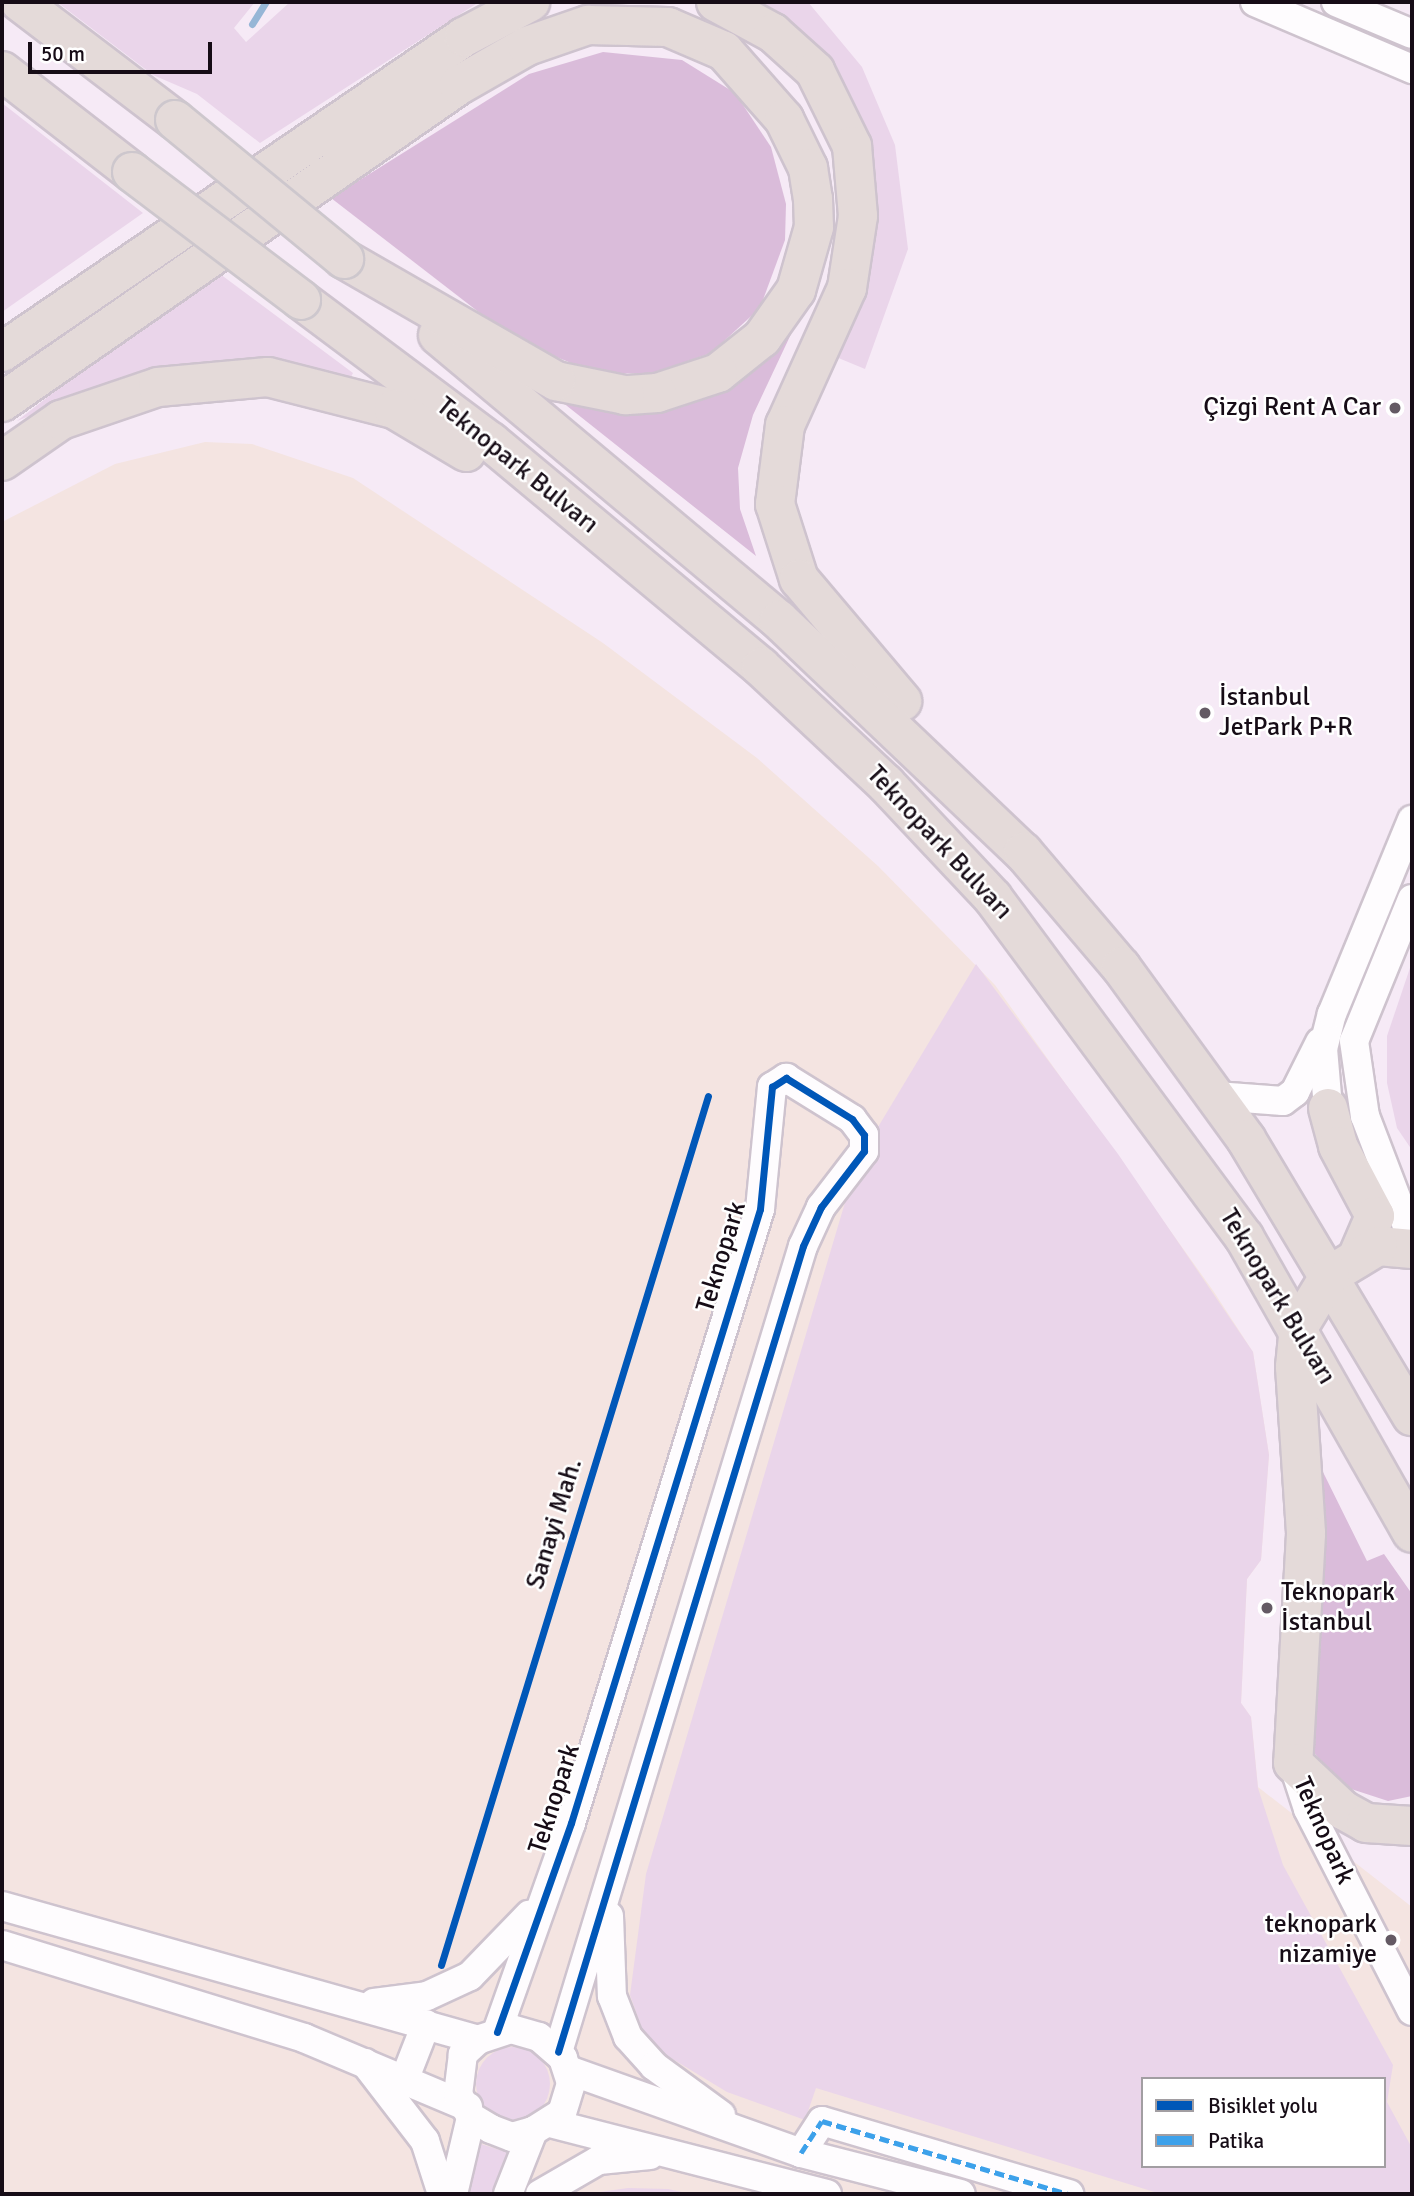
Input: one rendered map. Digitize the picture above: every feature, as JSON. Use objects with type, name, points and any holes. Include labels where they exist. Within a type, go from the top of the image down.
[{"type":"highway","points":[[2,402],[459,85],[527,46],[587,25],[668,27],[724,51],[784,119],[808,168],[813,199],[807,259],[796,290],[769,330],[718,373],[657,393],[614,393],[556,381],[344,259],[175,120],[20,2]]},
{"type":"highway","points":[[2,352],[464,37],[530,2]]},
{"type":"highway","points":[[716,2],[773,33],[815,71],[841,115],[857,177],[846,288],[777,449],[775,504],[787,556],[830,620],[961,767],[1005,832]]},
{"type":"highway","name":"Teknopark Bulvarı","points":[[2,71],[491,442],[647,570],[825,723],[993,898],[1150,1104],[1299,1326],[1412,1533]]},
{"type":"highway","name":"Teknopark Bulvarı","points":[[344,259],[779,620],[1005,832],[1114,958],[1344,1266],[1412,1416]]},
{"type":"highway","points":[[2,461],[61,420],[158,387],[268,377],[394,409],[647,570]]},
{"type":"highway","points":[[1328,1108],[1338,1146],[1375,1216],[1344,1266],[1299,1326],[1295,1367],[1306,1534],[1293,1763],[1343,1810],[1366,1822],[1412,1826]]},
{"type":"highway","points":[[1344,1266],[1391,1244],[1412,1250]]},
{"type":"street","points":[[1255,2],[1412,69]]},
{"type":"street","points":[[1336,2],[1412,34]]},
{"type":"street","points":[[1216,1096],[1283,1101],[1305,1074],[1412,820]]},
{"type":"street","points":[[1412,899],[1354,1041],[1365,1116],[1412,1239]]},
{"type":"street","points":[[1328,1108],[1323,1049],[1332,1014]]},
{"type":"street","name":"Teknopark","points":[[453,2194],[470,2112],[458,2095],[463,2054],[487,2036],[547,1890],[761,1209],[772,1087],[786,1078],[852,1119],[864,1135],[864,1151],[821,1207],[803,1246],[609,1888],[563,2061],[562,2113],[542,2127],[508,2194]]},
{"type":"street","name":"Teknopark","points":[[1293,1763],[1308,1809],[1412,2011]]},
{"type":"street","name":"Teknopark","points":[[609,1888],[612,1996],[628,2037],[654,2066],[746,2134]]},
{"type":"street","name":"Teknopark","points":[[362,2004],[427,1996],[470,1976],[510,1941],[547,1890]]},
{"type":"street","name":"Teknopark","points":[[2,1906],[156,1954],[362,2004],[426,2024],[487,2036],[522,2032],[563,2061],[746,2134],[801,2153],[961,2194]]},
{"type":"street","points":[[2,1945],[362,2058],[470,2112],[512,2137],[542,2127],[718,2163],[827,2194]]},
{"type":"street","points":[[405,2078],[426,2024]]},
{"type":"street","points":[[362,2058],[425,2141],[442,2194]]},
{"type":"street","points":[[801,2153],[821,2121],[1069,2194]]},
{"type":"street","points":[[540,2194],[580,2168],[624,2156],[718,2163]]},
{"type":"shaded area","points":[[57,2],[255,2],[234,28],[246,42],[290,2],[479,2],[260,143],[197,94],[153,75]]},
{"type":"shaded area","points":[[761,2],[808,2],[862,67],[895,145],[908,249],[865,369],[836,357],[874,236],[788,22]]},
{"type":"shaded area","points":[[603,52],[682,60],[735,93],[771,147],[786,204],[785,240],[760,308],[711,353],[653,373],[598,374],[515,340],[331,198],[529,74]]},
{"type":"shaded area","points":[[2,103],[143,213],[2,312],[4,197]]},
{"type":"shaded area","points":[[212,268],[353,373],[347,385],[119,380],[17,421]]},
{"type":"shaded area","points":[[800,315],[753,415],[738,468],[740,509],[756,556],[557,398],[613,404]]},
{"type":"shaded area","points":[[205,442],[252,444],[353,478],[603,643],[757,758],[878,866],[995,985],[1214,1292],[1253,1352],[1269,1455],[1261,1560],[1247,1579],[1241,1703],[1251,1717],[1258,1787],[1412,1907],[1412,2194],[2,2194],[2,522],[115,464]]},
{"type":"shaded area","points":[[1412,962],[1412,1150],[1397,1128],[1387,1083],[1387,1036]]},
{"type":"shaded area","points":[[976,964],[1118,1154],[1253,1352],[1269,1455],[1261,1560],[1247,1579],[1241,1703],[1251,1717],[1258,1788],[1283,1865],[1393,2065],[1387,2102],[1412,2148],[1412,2194],[1161,2194],[816,2088],[805,2120],[727,2092],[666,2055],[643,2032],[630,1995],[646,1874],[857,1162]]},
{"type":"shaded area","points":[[1320,1466],[1367,1561],[1384,1554],[1412,1594],[1412,1796],[1388,1801],[1342,1786],[1312,1750]]},
{"type":"shaded area","points":[[513,2047],[534,2053],[544,2063],[550,2084],[544,2105],[534,2115],[513,2121],[492,2115],[482,2105],[476,2084],[482,2063],[492,2053]]},
{"type":"shaded area","points":[[475,2142],[512,2154],[493,2194],[466,2194]]},
{"type":"shaded area","points":[[628,2188],[668,2189],[691,2194],[586,2194]]},
{"type":"waterway","points":[[252,24],[266,2]]},
{"type":"marked path","points":[[801,2153],[822,2121],[1069,2194]]},
{"type":"cycle path","points":[[497,2032],[571,1823],[760,1209],[772,1087],[786,1078],[852,1119],[864,1135],[864,1151],[821,1207],[803,1246],[558,2052]]},
{"type":"cycle path","name":"Sanayi Mah.","points":[[441,1965],[708,1096]]},
{"type":"place","name":"Çizgi Rent A Car","points":[[1395,408]]},
{"type":"place","name":"İstanbul JetPark P+R","points":[[1205,713]]},
{"type":"place","name":"Teknopark İstanbul","points":[[1267,1608]]},
{"type":"place","name":"teknopark nizamiye","points":[[1391,1940]]}]
